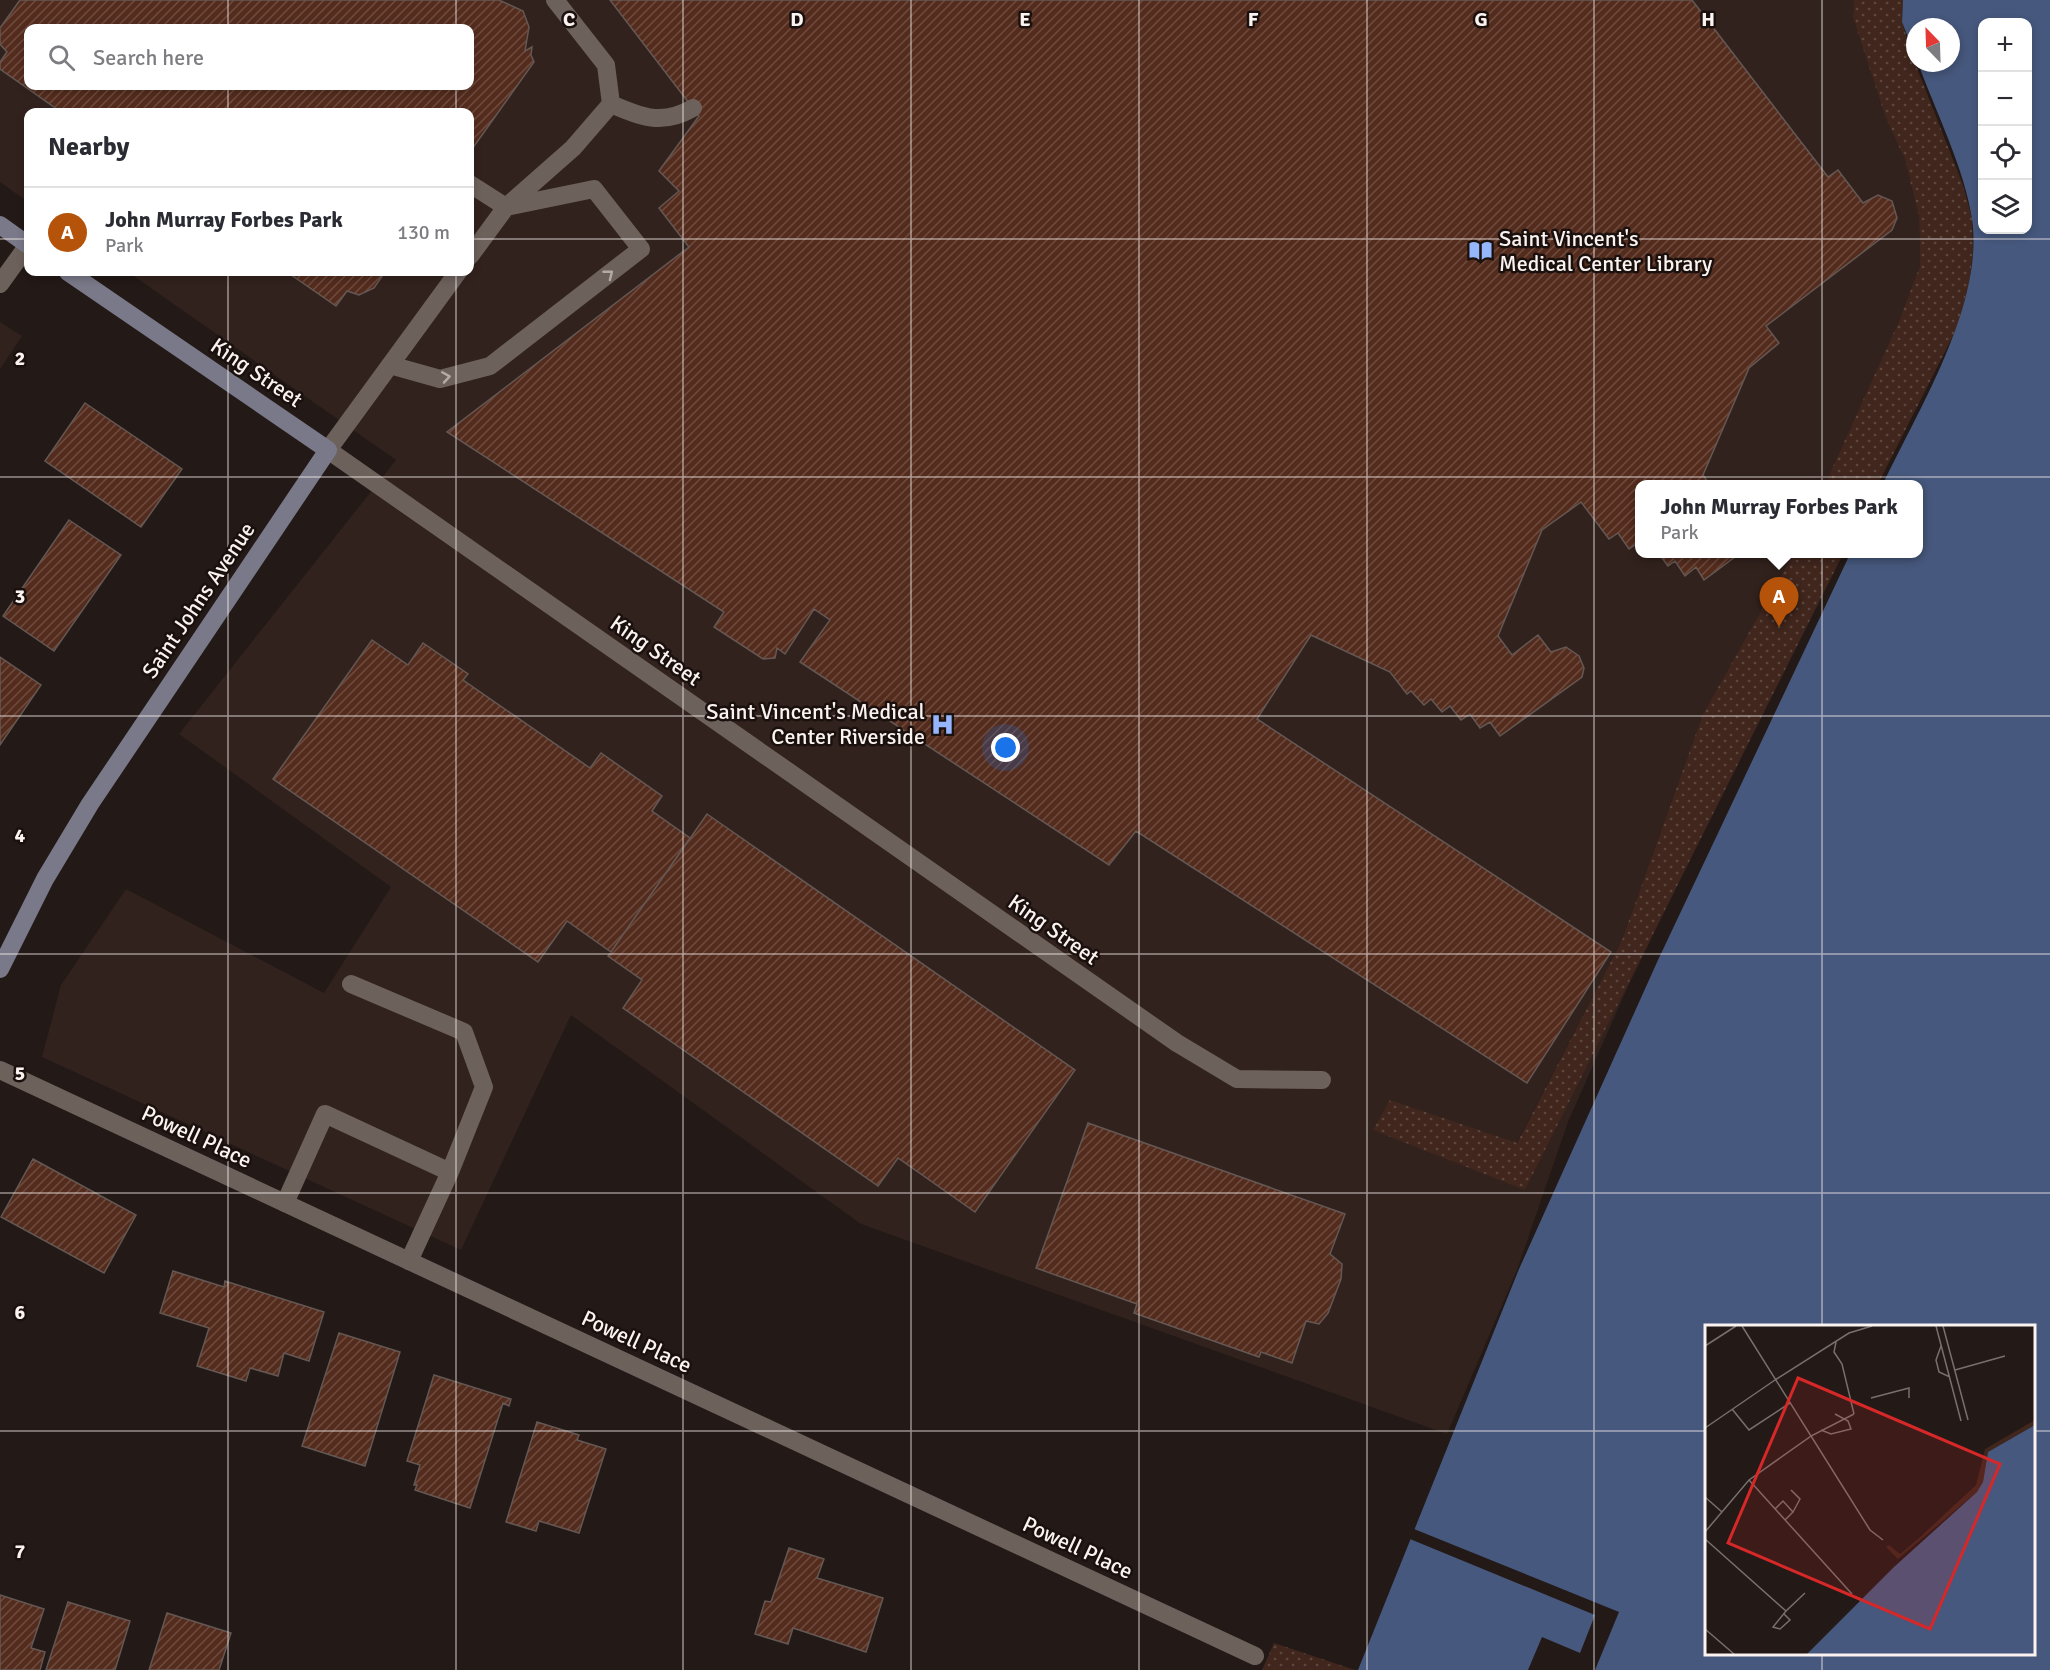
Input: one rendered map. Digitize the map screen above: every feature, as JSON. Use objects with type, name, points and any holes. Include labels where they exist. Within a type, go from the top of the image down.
[{"type":"main road","points":[[0,225],[24,242]]},
{"type":"main road","name":"King Street","points":[[74,276],[328,450]]},
{"type":"main road","name":"Saint Johns Avenue","points":[[0,969],[45,879],[90,804],[328,450]]},
{"type":"street","points":[[474,251],[506,207],[573,148],[610,104],[606,65],[565,3]]},
{"type":"street","points":[[610,104],[642,118],[678,117],[693,108]]},
{"type":"street","points":[[390,365],[440,379],[490,366],[641,249],[594,189],[506,207],[474,187]]},
{"type":"street","points":[[0,284],[24,251]]},
{"type":"street","name":"Saint Johns Avenue","points":[[328,450],[455,276]]},
{"type":"street","name":"King Street","points":[[328,450],[1176,1044],[1237,1079],[1322,1080]]},
{"type":"street","points":[[351,984],[464,1032],[484,1087],[450,1172],[409,1261]]},
{"type":"street","name":"Powell Place","points":[[0,1070],[1255,1656]]},
{"type":"street","points":[[285,1203],[325,1114],[450,1172]]},
{"type":"shaded area","name":"Saint Vincent's Medical Center Riverside","points":[[0,0],[1854,0],[1853,18],[1885,116],[1905,160],[1919,217],[1920,266],[1898,323],[1827,480],[1635,480],[1635,558],[1791,558],[1703,714],[1622,940],[1516,1144],[1390,1100],[1525,1190],[1742,752],[1626,991],[1568,1122],[1517,1270],[1447,1434],[861,1224],[571,1015],[461,1250],[42,1057],[61,985],[126,889],[324,993],[391,887],[179,734],[396,460],[134,276],[474,276],[474,108],[24,108],[24,199],[0,182]]},
{"type":"shaded area","points":[[1854,0],[1903,0],[1902,22],[1906,35],[1906,72],[1919,72],[1963,185],[1972,218],[1973,250],[1969,284],[1957,328],[1880,480],[1827,480],[1898,323],[1920,266],[1919,217],[1905,160],[1885,116],[1853,18]]},
{"type":"shaded area","points":[[0,322],[22,336],[0,369]]},
{"type":"shaded area","points":[[1791,558],[1841,558],[1525,1190],[1373,1130],[1390,1100],[1517,1143],[1622,940],[1703,714]]},
{"type":"shaded area","points":[[1274,1643],[1355,1670],[1262,1670]]},
{"type":"water","points":[[1903,0],[2050,0],[2050,1670],[1358,1670],[1519,1269],[1658,960],[1848,558],[1923,558],[1923,480],[1885,480],[1945,355],[1959,321],[1968,286],[1973,252],[1972,219],[1963,181],[1922,72],[1960,72],[1960,18],[1906,18],[1906,32],[1902,22]]},
{"type":"pier","points":[[1414,1529],[1619,1612],[1595,1670],[1528,1670],[1542,1637],[1580,1653],[1595,1615],[1410,1539]]},
{"type":"building","points":[[20,0],[499,0],[523,11],[529,27],[525,51],[532,47],[531,55],[534,62],[474,146],[474,108],[55,108],[30,90],[474,90],[474,24],[24,24],[24,86],[0,69],[0,62],[7,52],[0,44],[0,28]]},
{"type":"building","points":[[610,0],[1692,0],[1828,177],[1838,170],[1863,203],[1878,195],[1892,201],[1897,218],[1892,230],[1766,326],[1779,343],[1749,368],[1703,475],[1706,480],[1635,480],[1635,545],[1629,549],[1618,533],[1609,539],[1581,502],[1542,530],[1498,636],[1512,655],[1538,635],[1551,652],[1566,647],[1579,656],[1584,668],[1582,677],[1500,736],[1490,722],[1480,728],[1470,714],[1461,720],[1450,706],[1442,712],[1431,699],[1424,705],[1411,691],[1407,694],[1390,672],[1311,635],[1257,719],[1611,952],[1527,1083],[1136,831],[1109,865],[800,662],[830,620],[814,609],[785,654],[777,648],[775,658],[763,659],[714,627],[724,612],[447,432],[689,247],[659,208],[679,191],[659,171],[699,116]]},
{"type":"building","points":[[293,276],[382,276],[374,288],[359,295],[347,291],[336,306]]},
{"type":"building","points":[[85,403],[182,469],[141,527],[45,461]]},
{"type":"building","points":[[69,520],[121,555],[54,651],[3,616]]},
{"type":"building","points":[[1662,558],[1734,558],[1704,580],[1696,567],[1685,576],[1675,561],[1668,566]]},
{"type":"building","points":[[372,640],[408,665],[423,643],[468,674],[463,680],[590,768],[601,753],[662,796],[652,811],[690,838],[611,952],[567,921],[538,962],[273,779]]},
{"type":"building","points":[[0,657],[41,685],[0,745]]},
{"type":"building","points":[[707,814],[1075,1070],[975,1212],[898,1158],[878,1186],[623,1008],[642,980],[608,956]]},
{"type":"building","points":[[1088,1123],[1345,1214],[1330,1254],[1342,1264],[1341,1279],[1328,1313],[1319,1324],[1306,1321],[1292,1363],[1261,1352],[1259,1357],[1134,1313],[1137,1304],[1036,1268]]},
{"type":"building","points":[[33,1159],[136,1215],[104,1273],[1,1217]]},
{"type":"building","points":[[173,1271],[224,1287],[225,1281],[324,1312],[309,1361],[284,1353],[278,1376],[250,1368],[246,1381],[197,1366],[209,1328],[160,1313]]},
{"type":"building","points":[[339,1333],[400,1352],[365,1466],[302,1446]]},
{"type":"building","points":[[434,1375],[511,1399],[509,1406],[503,1403],[470,1508],[415,1490],[417,1485],[414,1485],[420,1465],[407,1461]]},
{"type":"building","points":[[537,1422],[579,1435],[577,1440],[606,1449],[579,1533],[539,1521],[536,1531],[506,1522]]},
{"type":"building","points":[[789,1548],[824,1559],[817,1578],[883,1598],[866,1652],[793,1628],[788,1644],[755,1634],[765,1601],[771,1602]]},
{"type":"building","points":[[0,1595],[44,1609],[31,1648],[45,1652],[40,1670],[0,1670]]},
{"type":"building","points":[[68,1602],[130,1621],[115,1670],[46,1670]]},
{"type":"building","points":[[167,1613],[231,1633],[219,1670],[149,1670]]},
{"type":"place","name":"Saint Vincent's Medical Center Library","points":[[1481,251]]},
{"type":"place","name":"John Murray Forbes Park","points":[[1779,627]]},
{"type":"place","name":"Saint Vincent's Medical Center Riverside","points":[[943,724]]}]
